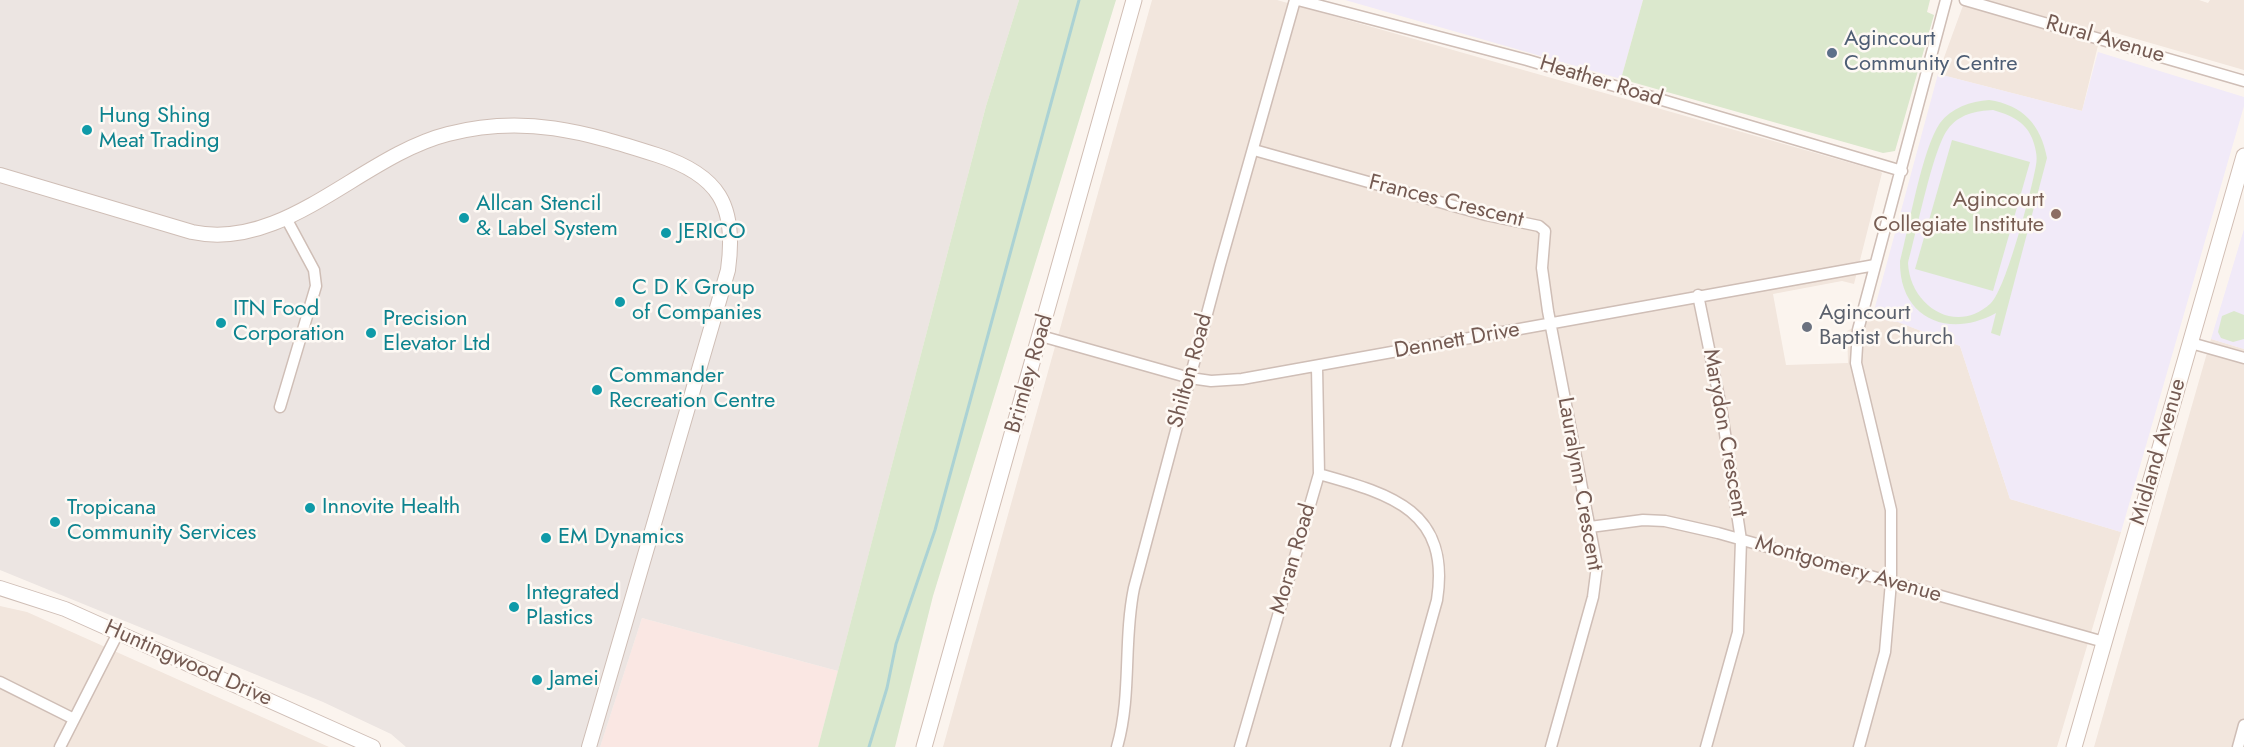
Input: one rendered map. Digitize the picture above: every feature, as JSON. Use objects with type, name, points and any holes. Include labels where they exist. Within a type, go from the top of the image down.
[{"type":"main road","name":"Brimley Road","points":[[924,747],[1134,0]]},
{"type":"main road","name":"Midland Avenue","points":[[2074,747],[2244,156]]},
{"type":"street","name":"Shilton Road","points":[[1117,747],[1126,703],[1128,616],[1220,265],[1297,0]]},
{"type":"street","name":"Heather Road","points":[[1297,0],[1527,60],[1902,171]]},
{"type":"street","points":[[1859,747],[1885,652],[1891,582],[1891,510],[1856,363],[1858,330],[1946,0]]},
{"type":"street","name":"Rural Avenue","points":[[1965,0],[2244,81]]},
{"type":"street","points":[[0,174],[204,234],[232,235],[253,231],[286,218],[393,155],[446,134],[498,125],[546,125],[673,160],[700,174],[721,197],[728,212],[732,240],[728,270],[590,747]]},
{"type":"street","name":"Frances Crescent","points":[[1254,150],[1486,215],[1539,226],[1545,231],[1546,236],[1542,268],[1551,324]]},
{"type":"street","points":[[280,406],[316,286],[314,270],[286,218]]},
{"type":"street","name":"Dennett Drive","points":[[1041,336],[1190,378],[1211,381],[1242,379],[1551,324],[1698,295],[1875,265]]},
{"type":"street","name":"Marydon Crescent","points":[[1698,295],[1721,407],[1741,540],[1738,632],[1706,747]]},
{"type":"street","name":"Lauralynn Crescent","points":[[1551,324],[1597,566],[1593,597],[1551,747]]},
{"type":"street","points":[[2191,343],[2244,358]]},
{"type":"street","name":"Moran Road","points":[[1240,747],[1319,474],[1317,367]]},
{"type":"street","points":[[1319,474],[1375,489],[1395,499],[1419,519],[1437,553],[1440,581],[1437,600],[1396,747]]},
{"type":"street","name":"Montgomery Avenue","points":[[1590,527],[1643,520],[1665,521],[1741,540],[2104,642]]},
{"type":"street","name":"Huntingwood Drive","points":[[0,588],[65,609],[373,747]]},
{"type":"street","points":[[60,747],[118,633]]},
{"type":"street","points":[[0,682],[74,719]]},
{"type":"street","points":[[2238,747],[2244,725]]},
{"type":"shaded area","points":[[0,0],[1019,0],[986,106],[838,671],[642,618],[600,747],[406,747],[391,734],[323,702],[0,570]]},
{"type":"shaded area","points":[[1152,0],[1277,0],[1882,173],[1854,284],[1842,281],[1773,294],[1786,365],[1848,363],[1847,331],[1872,318],[1898,322],[1960,346],[2010,499],[2121,532],[2057,747],[943,747]]},
{"type":"shaded area","points":[[1345,0],[1643,0],[1621,79]]},
{"type":"shaded area","points":[[1965,0],[2199,0],[2208,3],[2210,0],[2244,0],[2244,70],[2102,29],[2082,111],[1938,74]]},
{"type":"shaded area","name":"Agincourt Collegiate Institute","points":[[2098,52],[2244,97],[2244,106],[2121,532],[2010,499],[1960,346],[1898,322],[1872,318],[1938,74],[2082,111]]},
{"type":"shaded area","points":[[2244,229],[2244,349],[2211,339]]},
{"type":"shaded area","points":[[2211,339],[2244,349],[2244,747],[2094,747]]},
{"type":"shaded area","points":[[0,606],[27,612],[329,747],[0,747]]},
{"type":"shaded area","points":[[642,618],[838,671],[818,747],[600,747]]},
{"type":"green space","points":[[1019,0],[1116,0],[933,596],[895,747],[818,747],[986,106]]},
{"type":"green space","points":[[1643,0],[1930,0],[1927,12],[1934,15],[1895,151],[1883,153],[1621,79]]},
{"type":"green space","points":[[1982,101],[2001,103],[2021,112],[2035,126],[2047,158],[2000,336],[1991,333],[1996,313],[1978,321],[1961,324],[1945,323],[1930,318],[1918,310],[1908,297],[1902,281],[1900,261],[1922,169],[1933,135],[1950,113],[1962,106]],"holes":[[[1993,110],[2011,117],[2025,127],[2032,138],[2037,162],[2018,238],[1997,294],[1991,303],[1977,313],[1964,317],[1950,316],[1937,312],[1917,292],[1908,263],[1931,172],[1942,139],[1957,120],[1968,114]]]},
{"type":"green space","points":[[1952,140],[2030,162],[1993,291],[1915,269]]},
{"type":"green space","points":[[2234,311],[2244,315],[2244,339],[2233,342],[2221,338],[2218,332],[2222,316]]},
{"type":"waterway","points":[[869,747],[887,688],[896,644],[935,530],[1079,0]]},
{"type":"place","name":"Agincourt Community Centre","points":[[1832,53]]},
{"type":"place","name":"Hung Shing Meat Trading","points":[[87,130]]},
{"type":"place","name":"Agincourt Collegiate Institute","points":[[2056,214]]},
{"type":"place","name":"Allcan Stencil & Label System","points":[[464,218]]},
{"type":"place","name":"JERICO","points":[[666,233]]},
{"type":"place","name":"C D K Group of Companies","points":[[620,302]]},
{"type":"place","name":"ITN Food Corporation","points":[[221,323]]},
{"type":"place","name":"Agincourt Baptist Church","points":[[1807,327]]},
{"type":"place","name":"Precision Elevator Ltd","points":[[371,333]]},
{"type":"place","name":"Commander Recreation Centre","points":[[597,390]]},
{"type":"place","name":"Innovite Health","points":[[310,508]]},
{"type":"place","name":"Tropicana Community Services","points":[[55,522]]},
{"type":"place","name":"EM Dynamics","points":[[546,538]]},
{"type":"place","name":"Integrated Plastics","points":[[514,607]]},
{"type":"place","name":"Jamei","points":[[537,680]]}]
